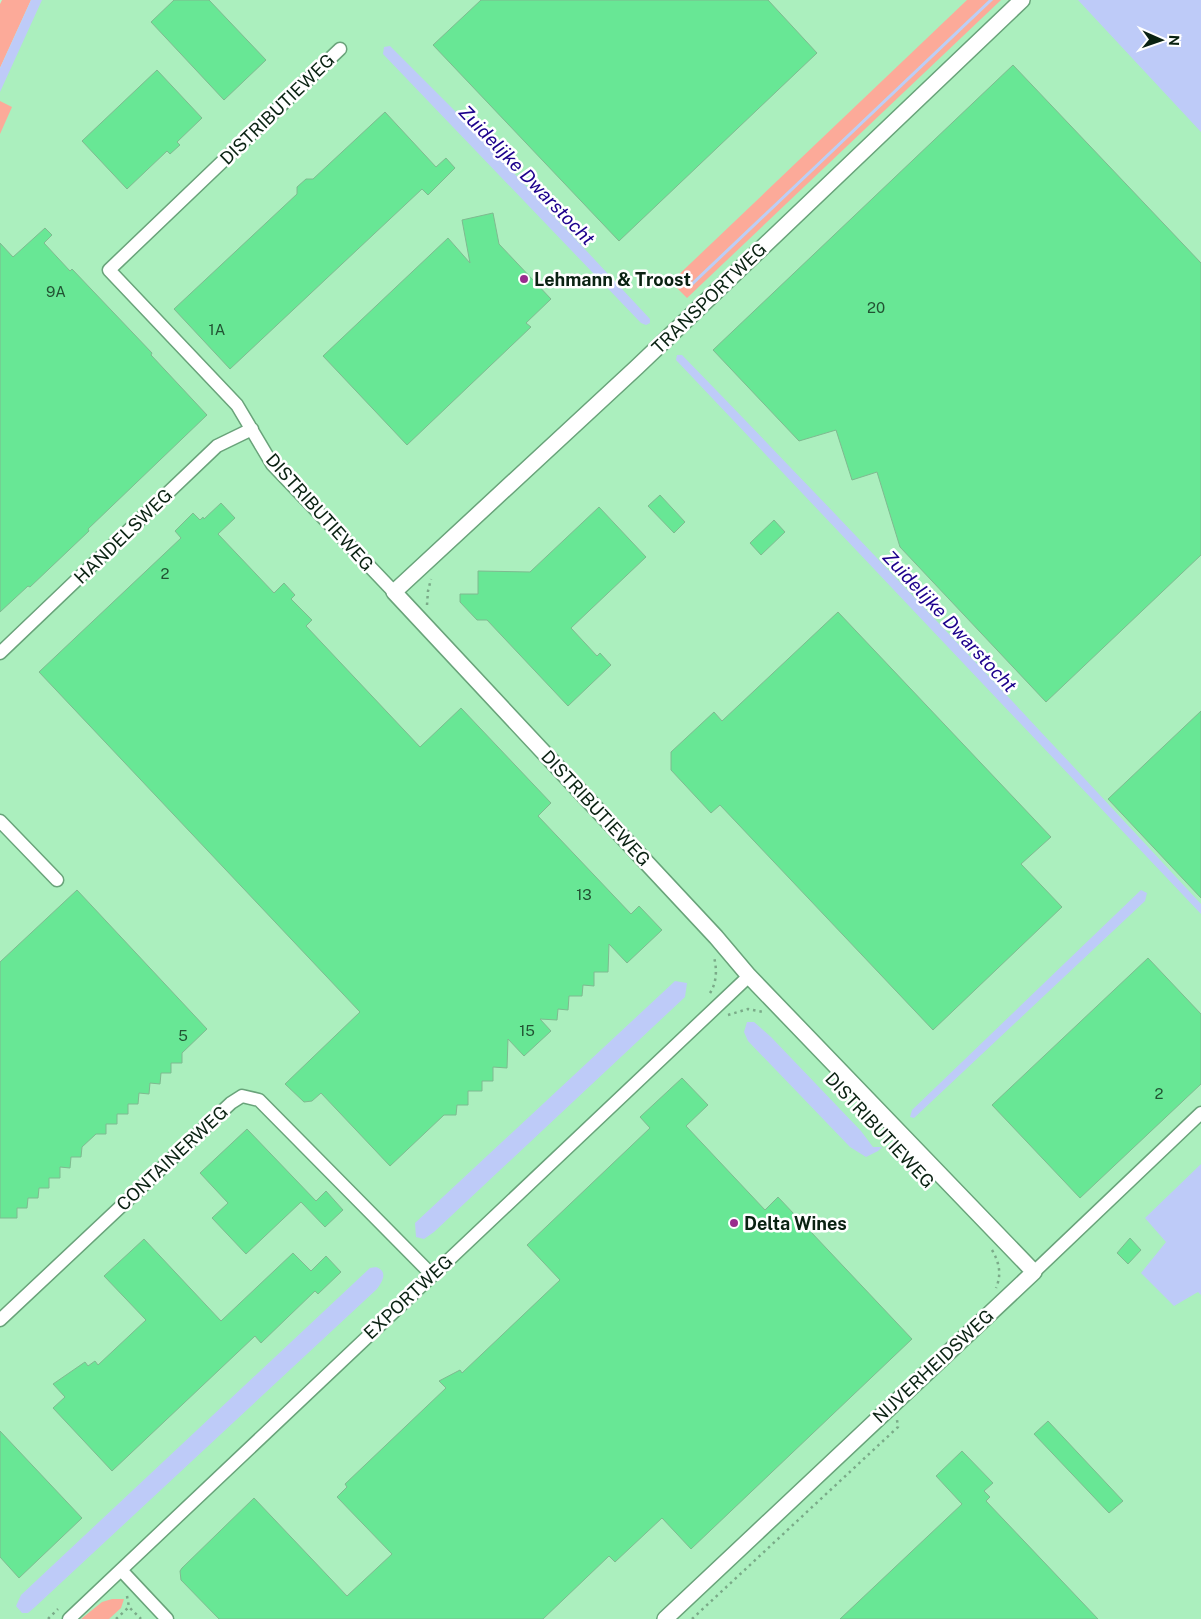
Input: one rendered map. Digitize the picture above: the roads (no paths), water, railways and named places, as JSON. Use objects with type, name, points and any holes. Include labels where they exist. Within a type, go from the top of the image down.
[{"type":"street","name":"TRANSPORTWEG","points":[[394,592],[637,367],[1022,0]]},
{"type":"street","name":"DISTRIBUTIEWEG","points":[[340,49],[109,270],[238,405],[272,464],[394,592],[716,938],[749,976],[1034,1272]]},
{"type":"street","name":"HANDELSWEG","points":[[0,654],[218,446],[252,429]]},
{"type":"street","points":[[0,821],[57,880]]},
{"type":"street","name":"EXPORTWEG","points":[[69,1619],[749,976]]},
{"type":"street","name":"CONTAINERWEG","points":[[0,1320],[232,1103],[242,1096],[259,1100],[432,1275]]},
{"type":"street","name":"NIJVERHEIDSWEG","points":[[665,1619],[1201,1113]]},
{"type":"street","points":[[121,1570],[167,1619]]},
{"type":"water","points":[[31,0],[42,0],[0,92],[0,68]]},
{"type":"water","points":[[989,0],[993,0],[692,286],[689,285]]},
{"type":"water","points":[[1078,0],[1201,0],[1201,132]]},
{"type":"water","points":[[390,46],[471,127],[650,319],[650,323],[646,325],[641,323],[383,54],[384,47]]},
{"type":"water","points":[[677,355],[682,355],[1008,697],[1201,904],[1201,914],[676,360]]},
{"type":"water","points":[[1141,890],[1147,893],[1145,901],[914,1118],[910,1117],[912,1110]]},
{"type":"water","points":[[675,981],[687,983],[685,997],[434,1232],[424,1239],[416,1237],[415,1223]]},
{"type":"water","points":[[747,1022],[754,1022],[771,1037],[861,1131],[873,1147],[882,1147],[866,1157],[850,1147],[748,1041],[744,1032]]},
{"type":"water","points":[[1201,1164],[1201,1295],[1198,1292],[1174,1306],[1141,1273],[1166,1242],[1145,1218]]},
{"type":"water","points":[[376,1267],[383,1274],[377,1289],[35,1607],[28,1613],[22,1613],[16,1606],[21,1595],[370,1268]]},
{"type":"place","name":"Lehmann & Troost","points":[[524,279]]},
{"type":"place","name":"Delta Wines","points":[[734,1223]]},
{"type":"water label","name":"Zuidelijke Dwarstocht","points":[[527,175]]},
{"type":"water label","name":"Zuidelijke Dwarstocht","points":[[950,621]]}]
